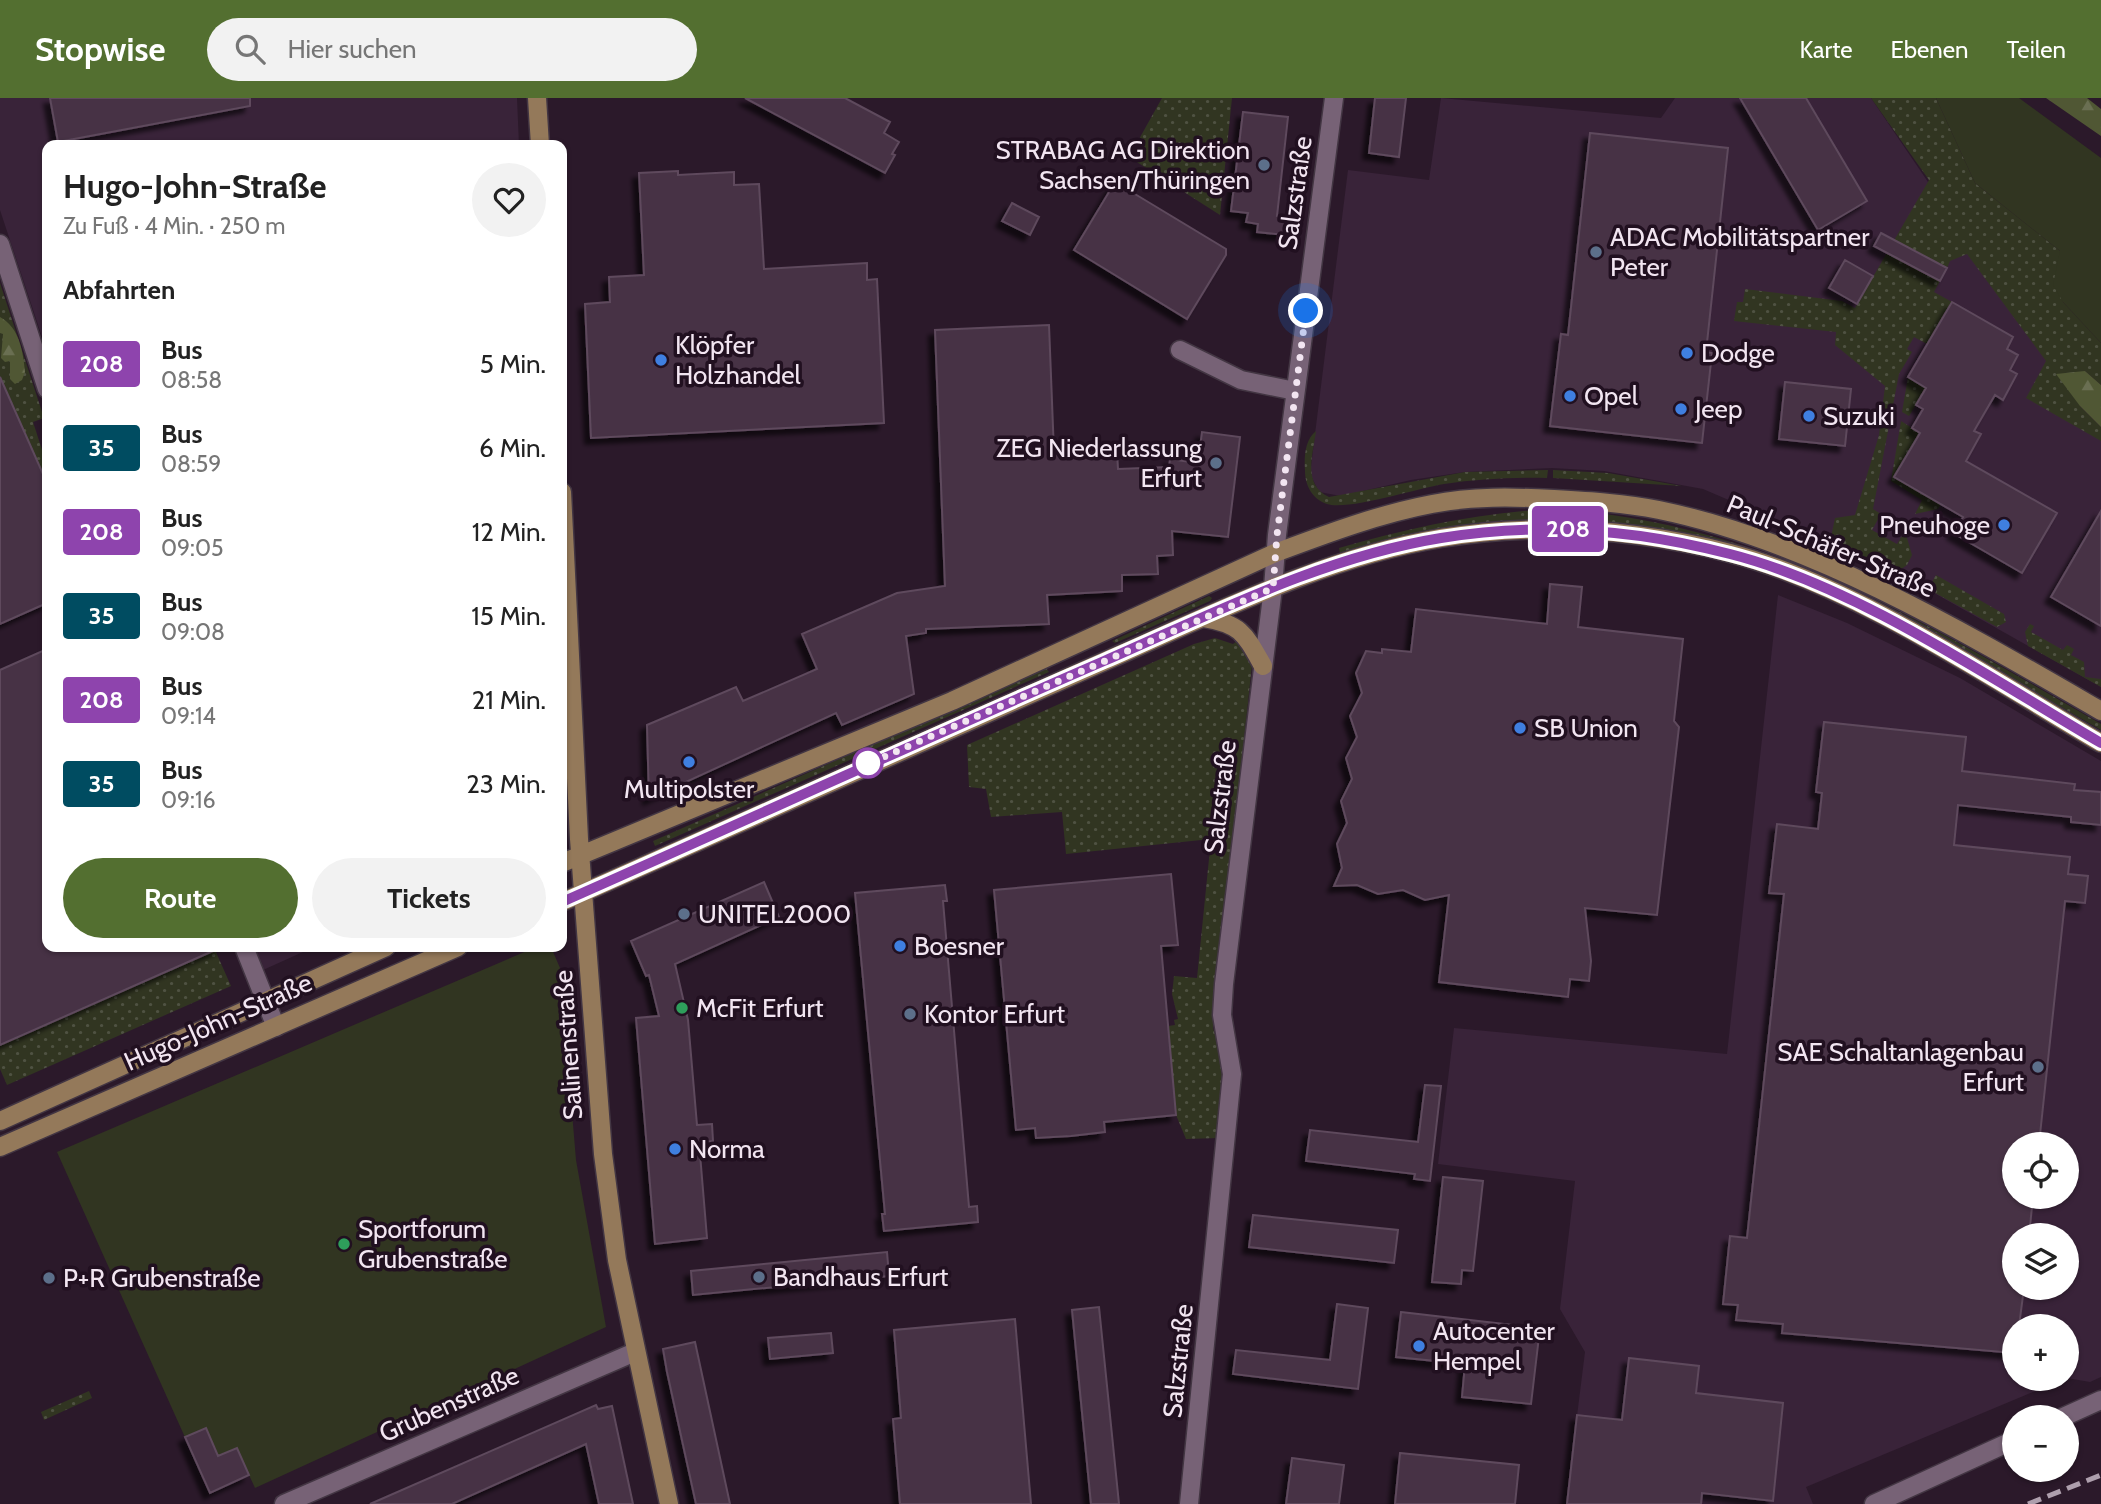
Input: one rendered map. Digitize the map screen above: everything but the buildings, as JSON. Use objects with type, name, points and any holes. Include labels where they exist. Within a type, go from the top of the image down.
[{"type":"main road","points":[[537,98],[540,140]]},
{"type":"main road","name":"Paul-Schäfer-Straße","points":[[1275,553],[1326,534],[1432,504],[1480,498],[1603,502],[1658,510],[1695,519],[1796,554],[1903,601],[1969,635],[2101,711]]},
{"type":"main road","name":"Paul-Schäfer-Straße","points":[[1273,588],[1368,556],[1437,539],[1508,529],[1552,527],[1654,537],[1732,554],[1780,570],[1885,617],[2101,743]]},
{"type":"main road","points":[[567,861],[952,701],[1275,553]]},
{"type":"main road","points":[[567,900],[865,765],[1273,588]]},
{"type":"main road","name":"Salinenstraße","points":[[567,593],[580,855],[603,1154],[617,1260],[669,1504]]},
{"type":"main road","points":[[1204,618],[1227,622],[1245,633],[1263,666]]},
{"type":"main road","name":"Hugo-John-Straße","points":[[0,1121],[375,952]]},
{"type":"main road","name":"Hugo-John-Straße","points":[[0,1147],[447,952]]},
{"type":"street","name":"Salzstraße","points":[[1189,1504],[1232,1074],[1222,1015],[1224,984],[1295,391],[1334,98]]},
{"type":"street","points":[[0,244],[42,374]]},
{"type":"street","points":[[1180,350],[1241,380],[1295,391]]},
{"type":"street","points":[[246,952],[276,1027]]},
{"type":"street","name":"Grubenstraße","points":[[292,1503],[635,1352]]},
{"type":"street","points":[[2079,1410],[2101,1400]]},
{"type":"street","points":[[1874,1504],[2002,1445]]},
{"type":"shaded area","points":[[0,98],[517,98],[519,140],[42,140],[42,337],[0,210]]},
{"type":"shaded area","points":[[1441,98],[1661,118],[1675,98],[1871,98],[2080,406],[2101,427],[2101,687],[1897,572],[1703,489],[1604,471],[1552,468],[1465,472],[1411,480],[1341,496],[1319,492],[1310,474],[1348,170],[1429,180]]},
{"type":"shaded area","points":[[1778,595],[1847,623],[1960,678],[2101,761],[2101,1377],[2090,1382],[2079,1380],[2079,1314],[2002,1314],[2002,1391],[2035,1391],[1806,1487],[1813,1504],[1566,1504],[1585,1352],[1560,1309],[1575,1181],[1438,1164],[1454,1028],[1727,1054]]},
{"type":"shaded area","points":[[256,952],[303,952],[263,970]]},
{"type":"green space","points":[[1162,98],[1232,98],[1220,215],[1129,157]]},
{"type":"green space","points":[[1871,98],[1936,98],[1975,183],[2060,251],[2063,302],[2101,343],[2101,385],[2085,371],[2080,406],[2101,427],[2101,441],[2026,398],[2046,361],[1967,254],[1950,261],[1947,268],[1917,253],[1910,266],[1940,281],[1934,292],[1952,302],[1927,344],[1914,337],[1907,349],[1912,352],[1899,374],[1873,509],[1881,514],[1872,530],[1897,544],[1905,531],[1912,555],[1907,565],[1897,572],[1830,542],[1835,518],[1855,515],[1879,435],[1885,386],[1835,345],[1836,332],[1734,321],[1737,302],[1743,302],[1745,289],[1842,301],[1855,308],[1929,180]]},
{"type":"green space","points":[[1936,98],[2019,98],[2101,158],[2101,343],[2063,302],[2053,285],[2060,251],[1975,183]]},
{"type":"green space","points":[[2046,98],[2087,98],[2101,109],[2101,136]]},
{"type":"green space","points":[[0,283],[42,412],[42,419],[33,422],[42,450],[42,472],[0,377]]},
{"type":"green space","points":[[0,317],[12,327],[21,349],[25,372],[22,380],[15,384],[10,379],[10,361],[5,362],[1,358],[3,334],[0,333]]},
{"type":"green space","points":[[2085,371],[2101,385],[2101,427],[2080,406],[2056,374]]},
{"type":"green space","points":[[1908,377],[1941,396],[1939,400],[1924,392],[1909,416],[1902,412]]},
{"type":"green space","points":[[1901,421],[1920,433],[1895,477],[1941,504],[1938,509],[1915,514],[1922,500],[1891,481]]},
{"type":"green space","points":[[1316,431],[1312,477],[1315,485],[1329,497],[1465,472],[1548,470],[1547,478],[1457,482],[1366,502],[1327,504],[1313,495],[1305,476],[1306,449]]},
{"type":"green space","points":[[1553,470],[1608,473],[1682,486],[1553,478]]},
{"type":"green space","points":[[1554,509],[1630,518],[1703,534],[1772,556],[1840,583],[1970,649],[2101,724],[2101,730],[1977,659],[1718,541],[1622,524],[1528,521],[1435,531],[1340,553],[1339,548],[1445,522]]},
{"type":"green space","points":[[1936,575],[2004,614],[2006,622],[1997,627],[1928,589]]},
{"type":"green space","points":[[1209,596],[1212,598],[1210,601],[1115,643],[1112,641]]},
{"type":"green space","points":[[2030,624],[2034,626],[2031,632],[2063,650],[2067,645],[2074,649],[2071,655],[2084,662],[2085,677],[2101,679],[2101,687],[2028,646],[2025,632]]},
{"type":"green space","points":[[1215,638],[1233,644],[1238,640],[1247,648],[1252,665],[1213,1028],[1222,1069],[1220,1138],[1186,1139],[1176,1115],[1168,1026],[1175,1025],[1174,1020],[1178,1019],[1172,994],[1174,976],[1197,978],[1211,839],[1066,854],[1062,812],[991,817],[986,789],[969,787],[967,745],[1194,644]]},
{"type":"green space","points":[[1046,668],[1049,672],[655,846],[653,841]]},
{"type":"green space","points":[[210,952],[216,952],[231,986],[7,1085],[0,1069],[0,1045]]},
{"type":"green space","name":"Sportforum Grubenstraße","points":[[524,952],[553,952],[560,968],[576,1160],[606,1327],[255,1488],[249,1475],[210,1493],[57,1152]]},
{"type":"green space","points":[[89,1391],[92,1398],[44,1420],[41,1412]]},
{"type":"railway","points":[[2028,1504],[2101,1475]]},
{"type":"bus line","name":"208","points":[[567,900],[865,765],[1273,588],[1368,556],[1437,539],[1508,529],[1552,527],[1654,537],[1732,554],[1780,570],[1885,617],[2101,743]]},
{"type":"place","name":"STRABAG AG Direktion Sachsen/Thüringen","points":[[1264,165]]},
{"type":"place","name":"ADAC Mobilitätspartner Peter","points":[[1596,252]]},
{"type":"place","name":"Dodge","points":[[1687,353]]},
{"type":"place","name":"Klöpfer Holzhandel","points":[[661,360]]},
{"type":"place","name":"Opel","points":[[1570,396]]},
{"type":"place","name":"Jeep","points":[[1681,409]]},
{"type":"place","name":"Suzuki","points":[[1809,416]]},
{"type":"place","name":"ZEG Niederlassung Erfurt","points":[[1216,463]]},
{"type":"place","name":"Pneuhoge","points":[[2004,525]]},
{"type":"place","name":"SB Union","points":[[1520,728]]},
{"type":"place","name":"Multipolster","points":[[689,762]]},
{"type":"place","name":"UNITEL2000","points":[[684,914]]},
{"type":"place","name":"Boesner","points":[[900,946]]},
{"type":"place","name":"McFit Erfurt","points":[[682,1008]]},
{"type":"place","name":"Kontor Erfurt","points":[[910,1014]]},
{"type":"place","name":"SAE Schaltanlagenbau Erfurt","points":[[2038,1067]]},
{"type":"place","name":"Norma","points":[[675,1149]]},
{"type":"place","name":"Sportforum Grubenstraße","points":[[344,1244]]},
{"type":"place","name":"Bandhaus Erfurt","points":[[759,1277]]},
{"type":"place","name":"P+R Grubenstraße","points":[[49,1278]]},
{"type":"place","name":"Autocenter Hempel","points":[[1419,1346]]},
{"type":"route","points":[[868,763],[865,765],[1273,588],[1277,535],[1306,311]]}]
